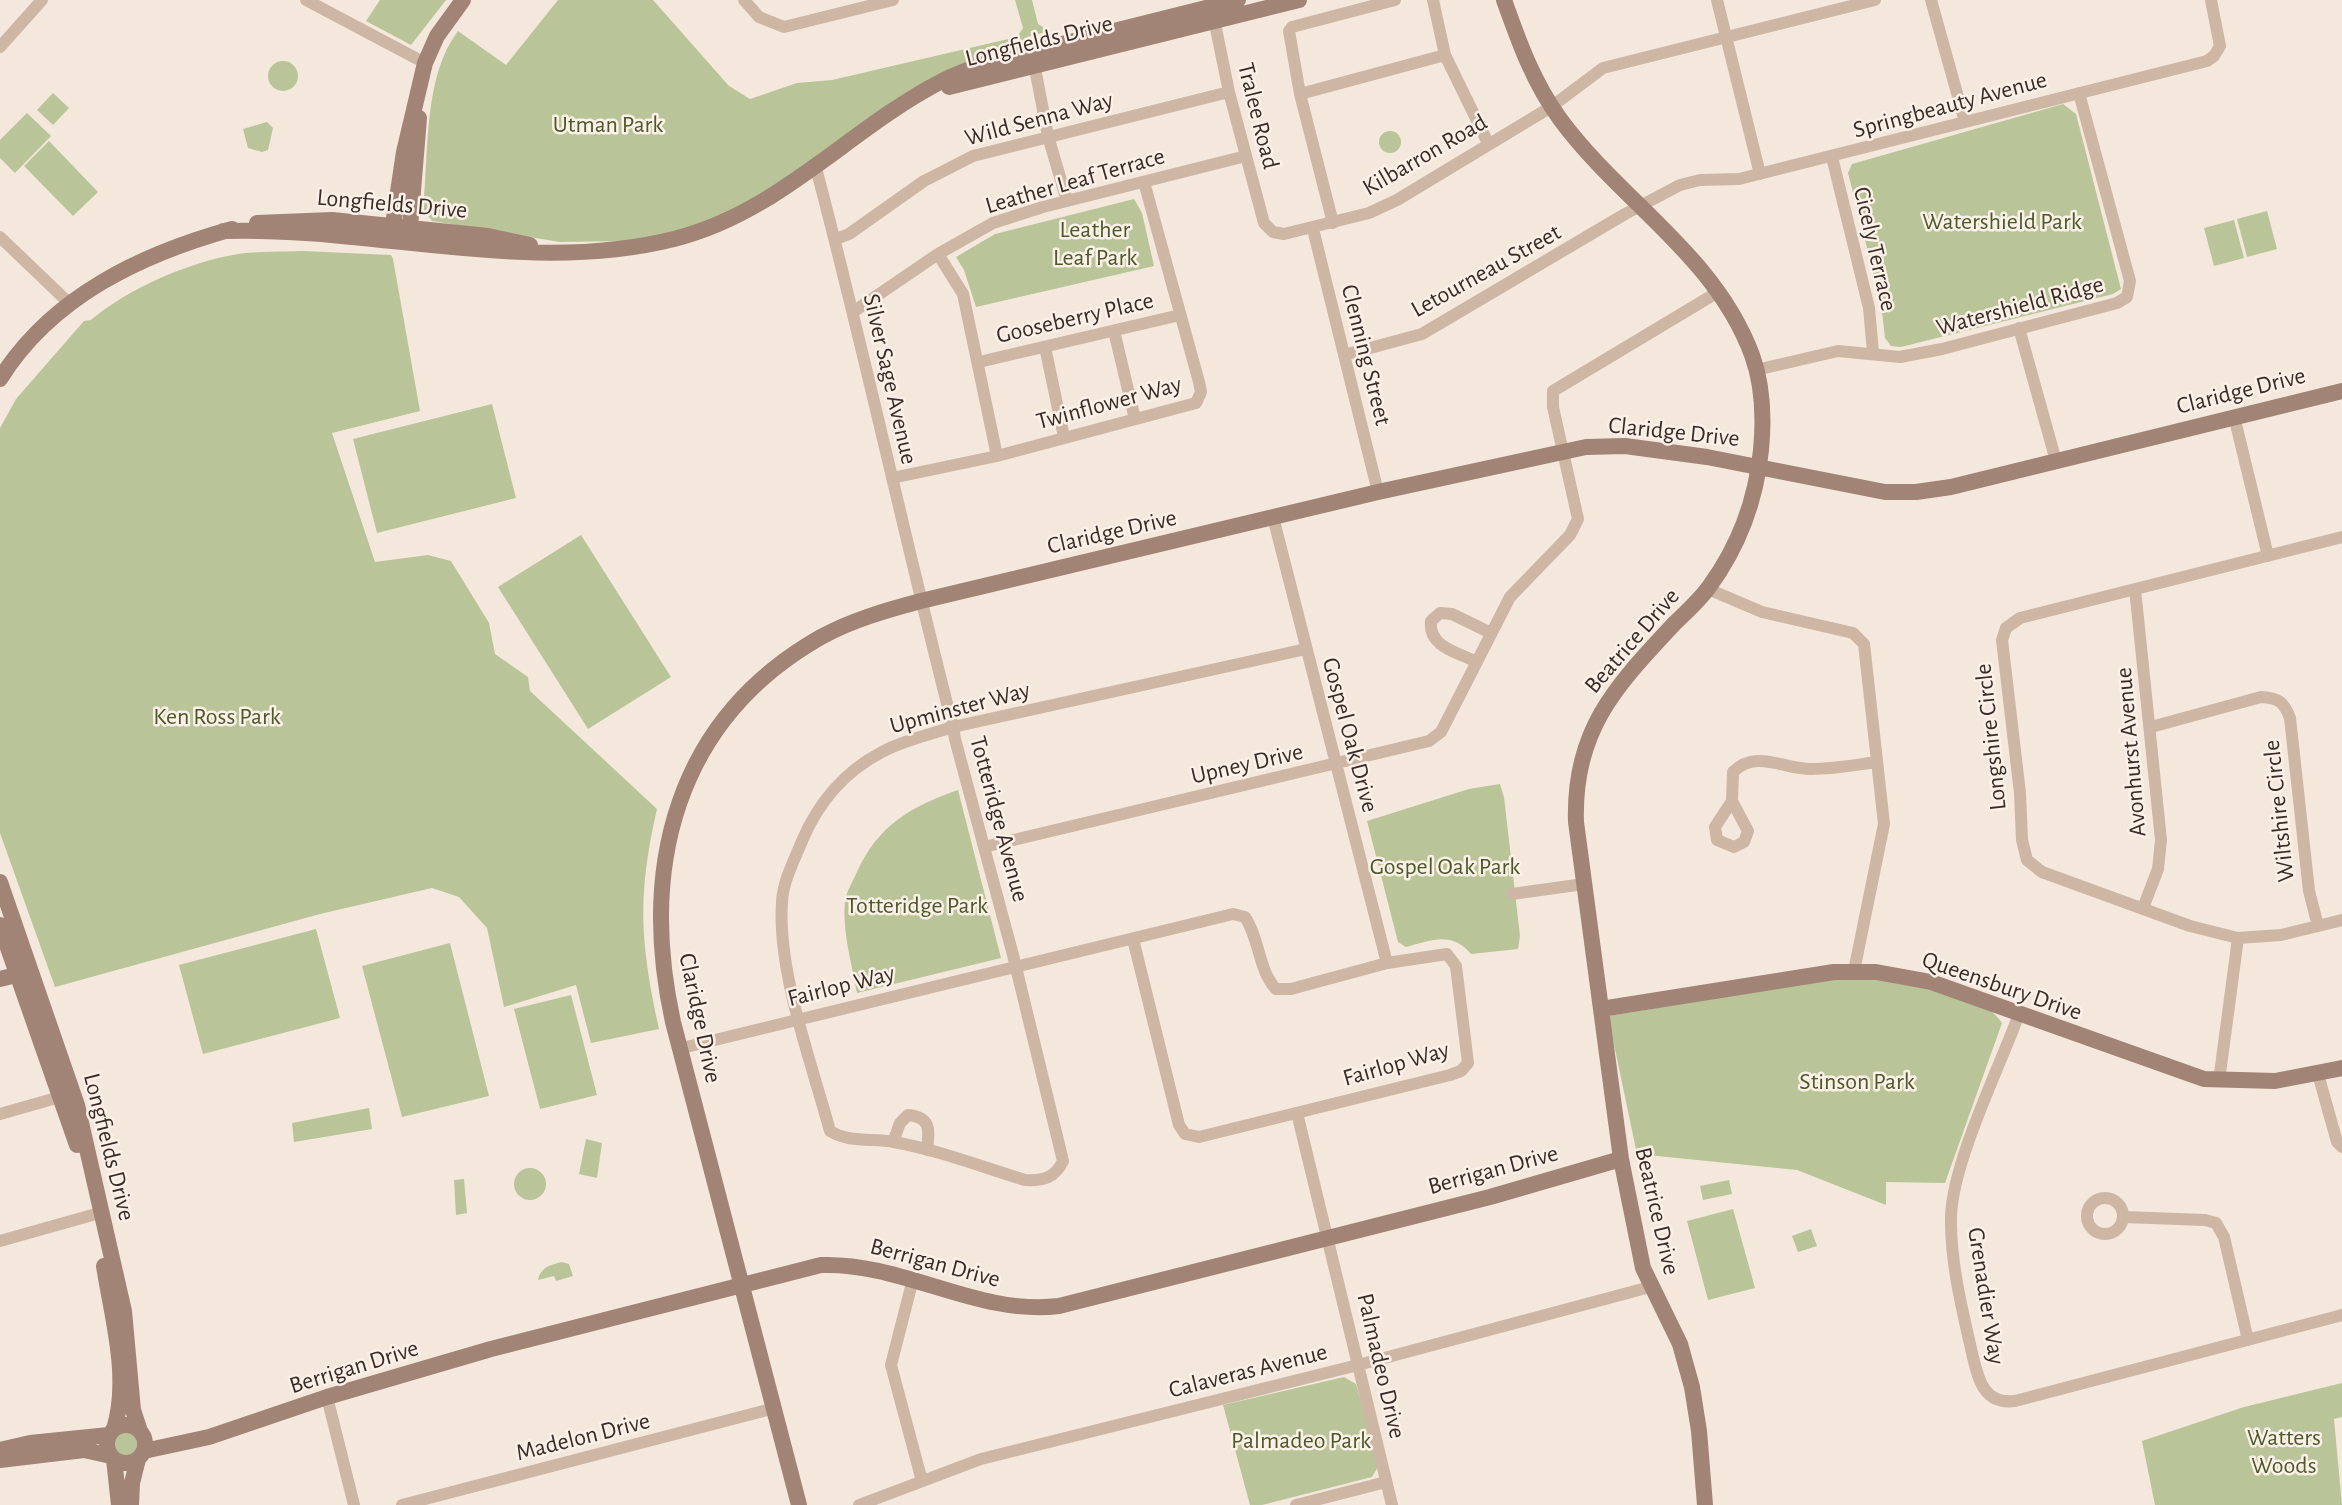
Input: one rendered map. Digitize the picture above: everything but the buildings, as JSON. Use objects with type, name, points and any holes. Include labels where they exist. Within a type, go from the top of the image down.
[{"type":"street","points":[[0,47],[42,0]]},
{"type":"street","points":[[397,233],[404,152],[425,64],[436,36],[463,0]]},
{"type":"street","points":[[744,0],[759,17],[784,27],[893,0]]},
{"type":"street","name":"Longfields Drive","points":[[1213,14],[1238,0]]},
{"type":"street","name":"Longfields Drive","points":[[0,379],[15,358],[70,304],[123,268],[174,246],[223,231],[278,220],[397,233],[488,251],[625,248],[686,235],[751,208],[816,168],[913,99],[1033,59],[1213,14],[1299,0]]},
{"type":"street","points":[[1333,223],[1288,36],[1292,27],[1395,0]]},
{"type":"street","points":[[1433,0],[1445,55],[1488,143]]},
{"type":"street","points":[[1717,0],[1760,174]]},
{"type":"street","name":"Kilbarron Road","points":[[1273,232],[1284,234],[1313,229],[1369,213],[1397,200],[1551,107],[1603,68],[1875,0]]},
{"type":"street","points":[[1931,0],[1965,122]]},
{"type":"street","name":"Springbeauty Avenue","points":[[1640,206],[1679,185],[1700,180],[1739,179],[1832,157],[2214,56],[2220,41],[2211,0]]},
{"type":"street","points":[[311,1],[425,64]]},
{"type":"street","name":"Beatrice Drive","points":[[1506,4],[1520,48],[1551,107],[1572,134],[1640,206],[1668,231],[1718,292],[1740,328],[1756,370],[1762,424],[1759,466],[1754,491],[1738,537],[1708,589],[1622,680],[1592,726],[1576,792],[1576,822],[1621,1159],[1640,1258],[1650,1287],[1680,1344],[1692,1387],[1705,1505]]},
{"type":"street","name":"Tralee Road","points":[[1213,14],[1229,92],[1264,223],[1273,232]]},
{"type":"street","points":[[1300,94],[1445,55]]},
{"type":"street","points":[[1033,59],[1048,136],[1067,201]]},
{"type":"street","points":[[410,227],[421,80]]},
{"type":"street","name":"Wild Senna Way","points":[[836,239],[849,234],[950,165],[973,156],[1229,92]]},
{"type":"street","name":"Watershield Ridge","points":[[1756,370],[1830,352],[1873,352],[1900,357],[2117,303],[2127,297],[2131,289],[2079,93]]},
{"type":"street","name":"Leather Leaf Terrace","points":[[853,312],[938,254],[993,223],[1067,201],[1246,156]]},
{"type":"street","name":"Cicely Terrace","points":[[1832,157],[1869,309],[1873,352]]},
{"type":"street","name":"Silver Sage Avenue","points":[[816,168],[836,239],[921,601]]},
{"type":"street","name":"Twinflower Way","points":[[892,478],[997,456],[1186,407],[1199,399],[1201,392],[1144,182]]},
{"type":"street","name":"Letourneau Street","points":[[1344,355],[1422,334],[1640,206]]},
{"type":"street","name":"Longfields Drive","points":[[397,233],[410,227],[488,236],[556,250]]},
{"type":"street","name":"Clenning Street","points":[[1313,229],[1378,492]]},
{"type":"street","points":[[0,237],[70,304]]},
{"type":"street","points":[[938,254],[963,294],[997,456]]},
{"type":"street","points":[[1561,452],[1553,391],[1718,292]]},
{"type":"street","name":"Gooseberry Place","points":[[979,362],[1180,315]]},
{"type":"street","points":[[2019,328],[2056,461]]},
{"type":"street","points":[[1114,331],[1135,419]]},
{"type":"street","points":[[1045,347],[1064,437]]},
{"type":"street","name":"Claridge Drive","points":[[799,1505],[666,988],[659,908],[672,820],[695,768],[720,725],[741,700],[794,654],[856,621],[921,601],[1378,492],[1561,452],[1625,446],[1759,466],[1870,490],[1900,493],[1951,487],[2342,391]]},
{"type":"street","points":[[2234,416],[2268,556]]},
{"type":"street","name":"Upney Drive","points":[[984,848],[1429,741],[1441,732],[1510,597],[1570,535],[1578,519],[1561,452]]},
{"type":"street","name":"Gospel Oak Drive","points":[[1273,517],[1387,963]]},
{"type":"street","name":"Longshire Circle","points":[[2342,537],[2020,618],[2006,628],[2002,639],[2020,793],[2021,840],[2027,860],[2042,872],[2190,926],[2238,938],[2281,935],[2342,920]]},
{"type":"street","points":[[1708,589],[1762,612],[1858,635],[1864,644],[1884,824],[1854,971]]},
{"type":"street","name":"Avonhurst Avenue","points":[[2135,589],[2161,840],[2158,869],[2143,908]]},
{"type":"street","name":"Totteridge Avenue","points":[[921,601],[1016,965],[1063,1161],[1057,1173],[1040,1181],[1025,1180],[927,1150]]},
{"type":"street","points":[[1475,661],[1434,640],[1429,632],[1431,621],[1440,613],[1452,614],[1491,633]]},
{"type":"street","name":"Upminster Way","points":[[892,1142],[840,1137],[830,1131],[785,958],[782,901],[787,878],[820,805],[866,761],[902,742],[953,727],[1306,649]]},
{"type":"street","name":"Wiltshire Circle","points":[[2151,727],[2262,697],[2274,697],[2284,703],[2290,718],[2309,891],[2318,926]]},
{"type":"street","points":[[1732,801],[1732,772],[1749,761],[1766,760],[1815,769],[1877,762]]},
{"type":"street","name":"Longfields Drive","points":[[0,882],[24,973],[67,1096],[124,1311],[133,1410],[141,1432]]},
{"type":"street","points":[[1511,894],[1584,884]]},
{"type":"street","name":"Fairlop Way","points":[[682,1048],[799,1017],[1233,914],[1245,916],[1252,927],[1267,980],[1276,989],[1292,989],[1387,963],[1447,954],[1456,966],[1468,1063],[1461,1071],[1450,1075],[1199,1137],[1185,1134],[1178,1125],[1133,939]]},
{"type":"street","name":"Longfields Drive","points":[[0,925],[24,973]]},
{"type":"street","points":[[2219,1081],[2238,938]]},
{"type":"street","name":"Queensbury Drive","points":[[1601,1009],[1854,971],[1931,982],[2179,1073],[2219,1081],[2275,1082],[2342,1068]]},
{"type":"street","points":[[0,979],[24,973]]},
{"type":"street","name":"Grenadier Way","points":[[2019,1014],[1965,1155],[1953,1202],[1957,1275],[1982,1388],[1999,1401],[2015,1401],[2342,1315]]},
{"type":"street","points":[[2318,1074],[2337,1142],[2342,1147]]},
{"type":"street","points":[[0,1114],[67,1096]]},
{"type":"street","name":"Longfields Drive","points":[[67,1096],[96,1214],[120,1383],[111,1432]]},
{"type":"street","name":"Palmadeo Drive","points":[[1297,1113],[1392,1505]]},
{"type":"street","points":[[908,1115],[926,1121],[929,1128],[927,1150],[892,1142],[900,1123],[908,1115]]},
{"type":"street","name":"Berrigan Drive","points":[[141,1455],[491,1349],[743,1284],[832,1264],[866,1267],[995,1303],[1040,1308],[1074,1302],[1490,1196],[1621,1159]]},
{"type":"street","points":[[0,1241],[96,1214]]},
{"type":"street","points":[[2123,1217],[2205,1220],[2216,1223],[2224,1237],[2248,1340]]},
{"type":"street","points":[[913,1279],[891,1365],[922,1482]]},
{"type":"street","name":"Calaveras Avenue","points":[[859,1505],[981,1459],[1358,1365],[1650,1287]]},
{"type":"street","points":[[327,1397],[354,1505]]},
{"type":"street","name":"Madelon Drive","points":[[402,1505],[775,1408]]},
{"type":"street","points":[[0,1450],[30,1443],[111,1432],[130,1425],[141,1432],[141,1455],[132,1483],[131,1505]]},
{"type":"street","points":[[111,1432],[107,1445],[112,1457],[118,1505]]},
{"type":"street","name":"Berrigan Drive","points":[[141,1432],[200,1438]]},
{"type":"street","points":[[0,1460],[84,1450],[126,1463],[141,1455]]},
{"type":"street","points":[[1296,1505],[1386,1482]]},
{"type":"green space","points":[[380,0],[446,0],[411,45],[366,21]]},
{"type":"green space","name":"Utman Park","points":[[558,0],[653,0],[729,86],[750,99],[797,83],[832,80],[1017,37],[1023,28],[1015,0],[1032,0],[1038,24],[1049,31],[1027,37],[1028,47],[968,63],[737,210],[679,231],[628,241],[560,242],[432,221],[423,209],[427,140],[433,93],[447,50],[458,31],[506,65]]},
{"type":"green space","points":[[283,61],[293,66],[298,76],[293,86],[283,91],[273,86],[268,76],[273,66]]},
{"type":"green space","points":[[53,93],[69,108],[53,125],[37,110]]},
{"type":"green space","name":"Watershield Park","points":[[2063,104],[2076,114],[2121,289],[2113,294],[1901,347],[1891,346],[1885,338],[1881,303],[1848,173],[1852,164]]},
{"type":"green space","points":[[27,113],[51,136],[15,173],[0,158],[0,140]]},
{"type":"green space","points":[[267,122],[273,128],[268,150],[262,152],[248,148],[243,129]]},
{"type":"green space","points":[[1390,131],[1398,134],[1401,142],[1398,150],[1390,153],[1382,150],[1379,142],[1382,134]]},
{"type":"green space","points":[[49,141],[98,192],[73,216],[24,166]]},
{"type":"green space","name":"Leather Leaf Park","points":[[1134,199],[1142,213],[1154,266],[976,307],[964,270],[956,257],[995,234]]},
{"type":"green space","points":[[2267,211],[2277,249],[2247,257],[2237,219]]},
{"type":"green space","points":[[2234,220],[2244,258],[2214,266],[2204,228]]},
{"type":"green space","name":"Ken Ross Park","points":[[254,252],[391,255],[393,259],[420,411],[332,433],[375,562],[428,555],[451,561],[489,623],[495,654],[528,677],[530,691],[657,809],[646,868],[643,919],[648,970],[659,1029],[591,1043],[576,985],[504,1007],[487,928],[459,897],[432,888],[320,914],[55,987],[0,833],[0,428],[16,399],[84,321],[91,320],[123,297],[160,278],[219,258]]},
{"type":"green space","points":[[492,404],[516,498],[377,533],[353,439]]},
{"type":"green space","points":[[581,535],[671,677],[588,729],[498,587]]},
{"type":"green space","name":"Gospel Oak Park","points":[[1500,784],[1504,797],[1520,936],[1518,949],[1471,954],[1456,942],[1441,939],[1406,947],[1398,942],[1367,821],[1469,789]]},
{"type":"green space","name":"Totteridge Park","points":[[958,790],[1001,958],[857,993],[844,913],[847,894],[857,872],[875,842],[898,819],[926,803]]},
{"type":"green space","points":[[316,929],[340,1018],[203,1054],[179,965]]},
{"type":"green space","points":[[450,943],[489,1096],[402,1117],[362,966]]},
{"type":"green space","name":"Stinson Park","points":[[1844,977],[1906,983],[1953,994],[1974,1001],[1991,1011],[2002,1023],[1945,1183],[1886,1182],[1886,1205],[1797,1170],[1637,1154],[1608,1016]]},
{"type":"green space","points":[[571,995],[597,1095],[540,1109],[514,1009]]},
{"type":"green space","points":[[369,1108],[372,1129],[294,1142],[292,1123]]},
{"type":"green space","points":[[586,1139],[602,1143],[597,1178],[579,1174]]},
{"type":"green space","points":[[530,1168],[541,1173],[546,1184],[541,1195],[530,1200],[519,1195],[514,1184],[519,1173]]},
{"type":"green space","points":[[464,1179],[467,1213],[456,1215],[454,1180]]},
{"type":"green space","points":[[1729,1180],[1732,1194],[1703,1200],[1700,1186]]},
{"type":"green space","points":[[1733,1209],[1755,1288],[1708,1300],[1687,1221]]},
{"type":"green space","points":[[1811,1229],[1817,1246],[1798,1252],[1792,1236]]},
{"type":"green space","points":[[562,1262],[569,1264],[573,1276],[556,1281],[554,1276],[538,1280],[544,1269]]},
{"type":"green space","name":"Palmadeo Park","points":[[1344,1377],[1356,1384],[1379,1465],[1372,1477],[1262,1505],[1250,1505],[1223,1405]]},
{"type":"green space","name":"Watters Woods","points":[[2342,1383],[2342,1417],[2334,1419],[2342,1505],[2155,1505],[2142,1441],[2244,1407]]},
{"type":"green space","points":[[125,1432],[136,1439],[137,1444],[130,1455],[125,1456],[114,1449],[113,1444],[120,1433]]}]
